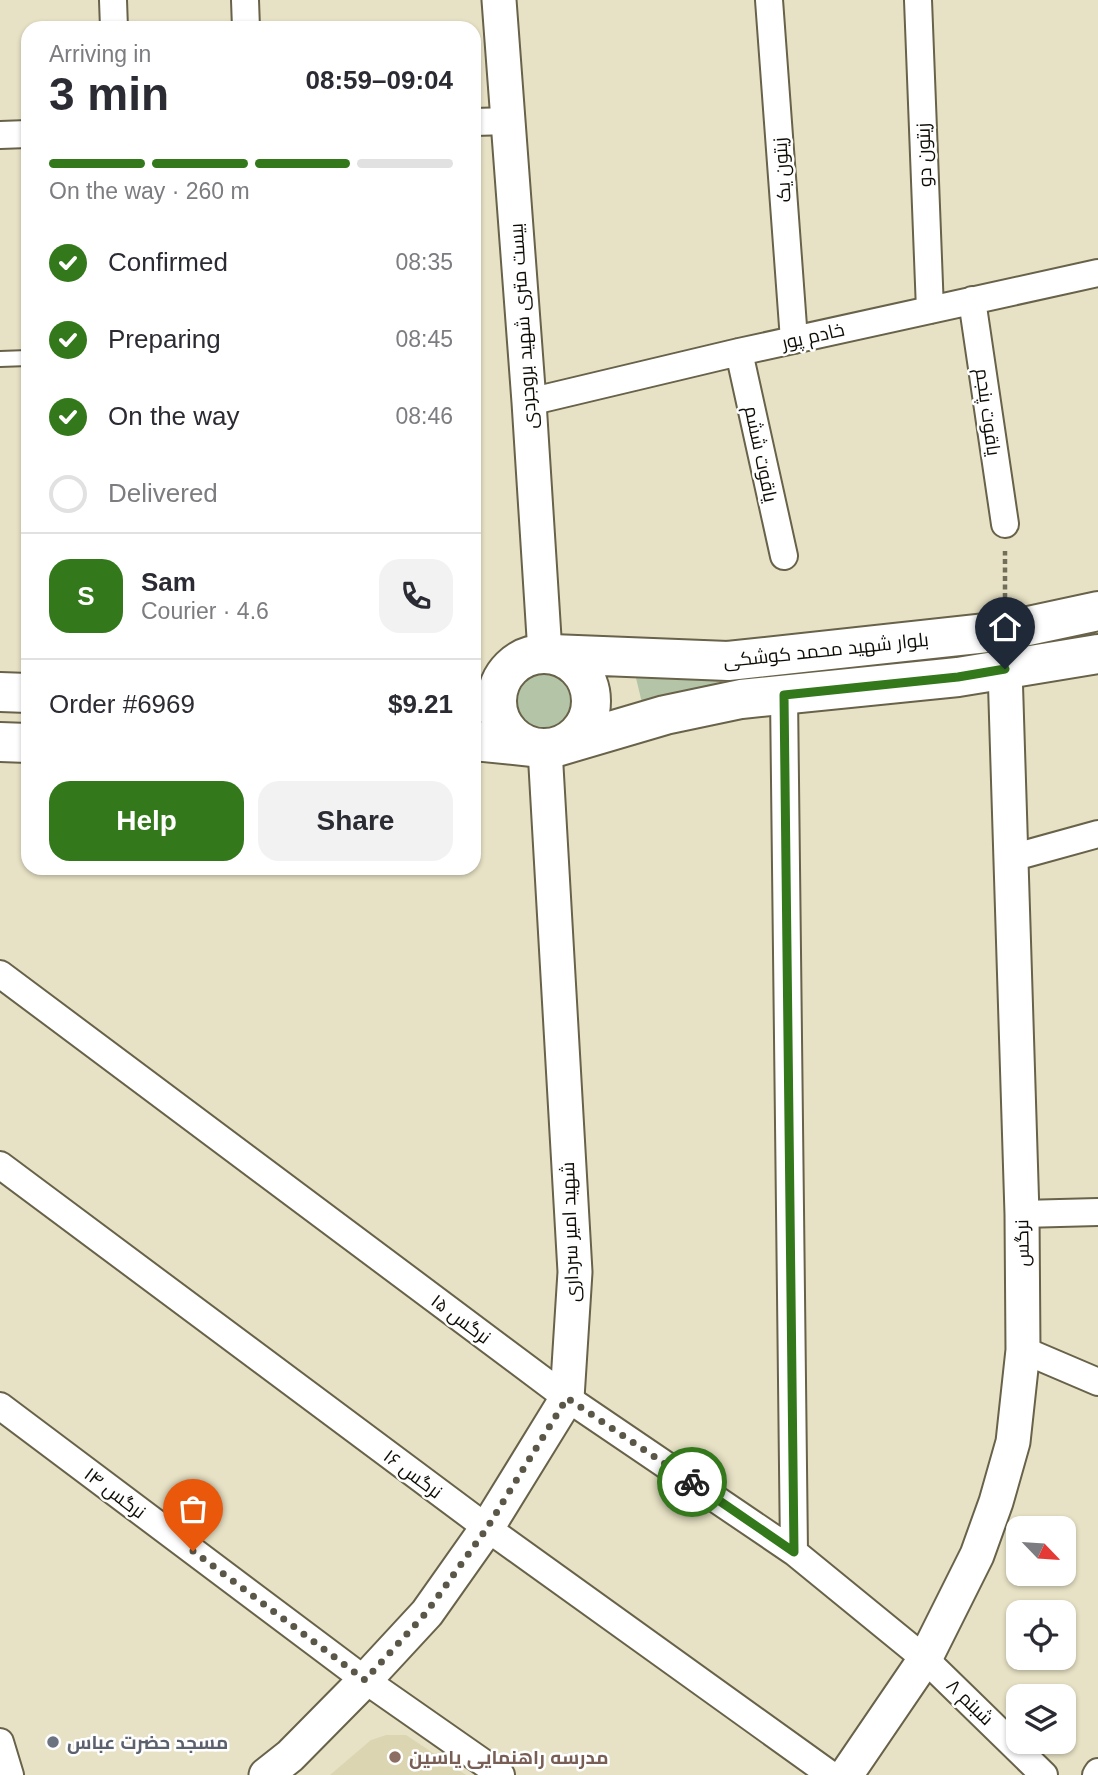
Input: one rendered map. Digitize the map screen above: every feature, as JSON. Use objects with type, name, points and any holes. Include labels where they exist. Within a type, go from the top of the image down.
[{"type":"main road","name":"بلوار شهید محمد کوشکی","points":[[481,667],[540,654],[727,661],[1005,631],[1098,611]]},
{"type":"main road","points":[[540,654],[565,658],[578,667],[591,692],[587,721],[579,733],[567,743],[544,748],[519,742],[500,720],[496,705],[497,691],[512,665],[540,654]]},
{"type":"main road","name":"بلوار شهید محمد کوشکی","points":[[481,742],[544,748],[665,715],[741,699],[958,677],[1098,654]]},
{"type":"main road","points":[[0,692],[21,693]]},
{"type":"main road","points":[[0,742],[21,743]]},
{"type":"street","points":[[113,0],[114,21]]},
{"type":"street","points":[[245,0],[246,21]]},
{"type":"street","name":"بیست متری شهید بروجردی","points":[[499,0],[529,402],[540,654]]},
{"type":"street","name":"زیتون یک","points":[[769,0],[794,340]]},
{"type":"street","name":"زیتون دو","points":[[918,0],[930,310]]},
{"type":"street","points":[[481,121],[509,121]]},
{"type":"street","points":[[0,135],[21,134]]},
{"type":"street","name":"خادم پور","points":[[529,402],[739,352],[1098,273]]},
{"type":"street","name":"یاقوت پنجم","points":[[972,300],[1005,524]]},
{"type":"street","name":"یاقوت ششم","points":[[739,352],[784,556]]},
{"type":"street","name":"نرگس","points":[[846,1775],[925,1659],[977,1555],[1013,1442],[1023,1350],[1022,1214],[1005,669]]},
{"type":"street","points":[[784,695],[794,1552]]},
{"type":"street","name":"شهید امیر سرداری","points":[[266,1775],[290,1756],[426,1613],[487,1528],[567,1398],[575,1272],[544,748]]},
{"type":"street","points":[[1011,858],[1098,834]]},
{"type":"street","name":"نرگس ۱۵","points":[[0,974],[567,1398],[794,1552],[925,1659]]},
{"type":"street","name":"نرگس ۱۶","points":[[0,1165],[487,1528],[831,1775]]},
{"type":"street","points":[[1022,1214],[1098,1212]]},
{"type":"street","points":[[1023,1350],[1098,1382]]},
{"type":"street","name":"نرگس ۱۴","points":[[0,1406],[365,1680],[501,1775]]},
{"type":"street","name":"شبنم ۸","points":[[925,1659],[1044,1775]]},
{"type":"street","points":[[0,1742],[10,1775]]},
{"type":"lane","points":[[0,359],[21,358]]},
{"type":"path","points":[[1005,524],[1005,631]]},
{"type":"shaded area","name":"مدرسه راهنمایی یاسین","points":[[386,1735],[406,1735],[466,1775],[330,1775],[371,1740]]},
{"type":"green space","points":[[546,667],[569,677],[579,700],[569,723],[546,733],[523,723],[513,700],[523,677]]},
{"type":"green space","points":[[636,678],[742,682],[643,707]]},
{"type":"way so far","points":[[193,1551],[365,1680],[426,1613],[487,1528],[567,1398],[692,1482]]},
{"type":"place","name":"مسجد حضرت عباس","points":[[53,1742]]},
{"type":"place","name":"مدرسه راهنمایی یاسین","points":[[395,1757]]},
{"type":"route","points":[[692,1482],[794,1552],[784,695],[958,677],[1005,669]]}]
